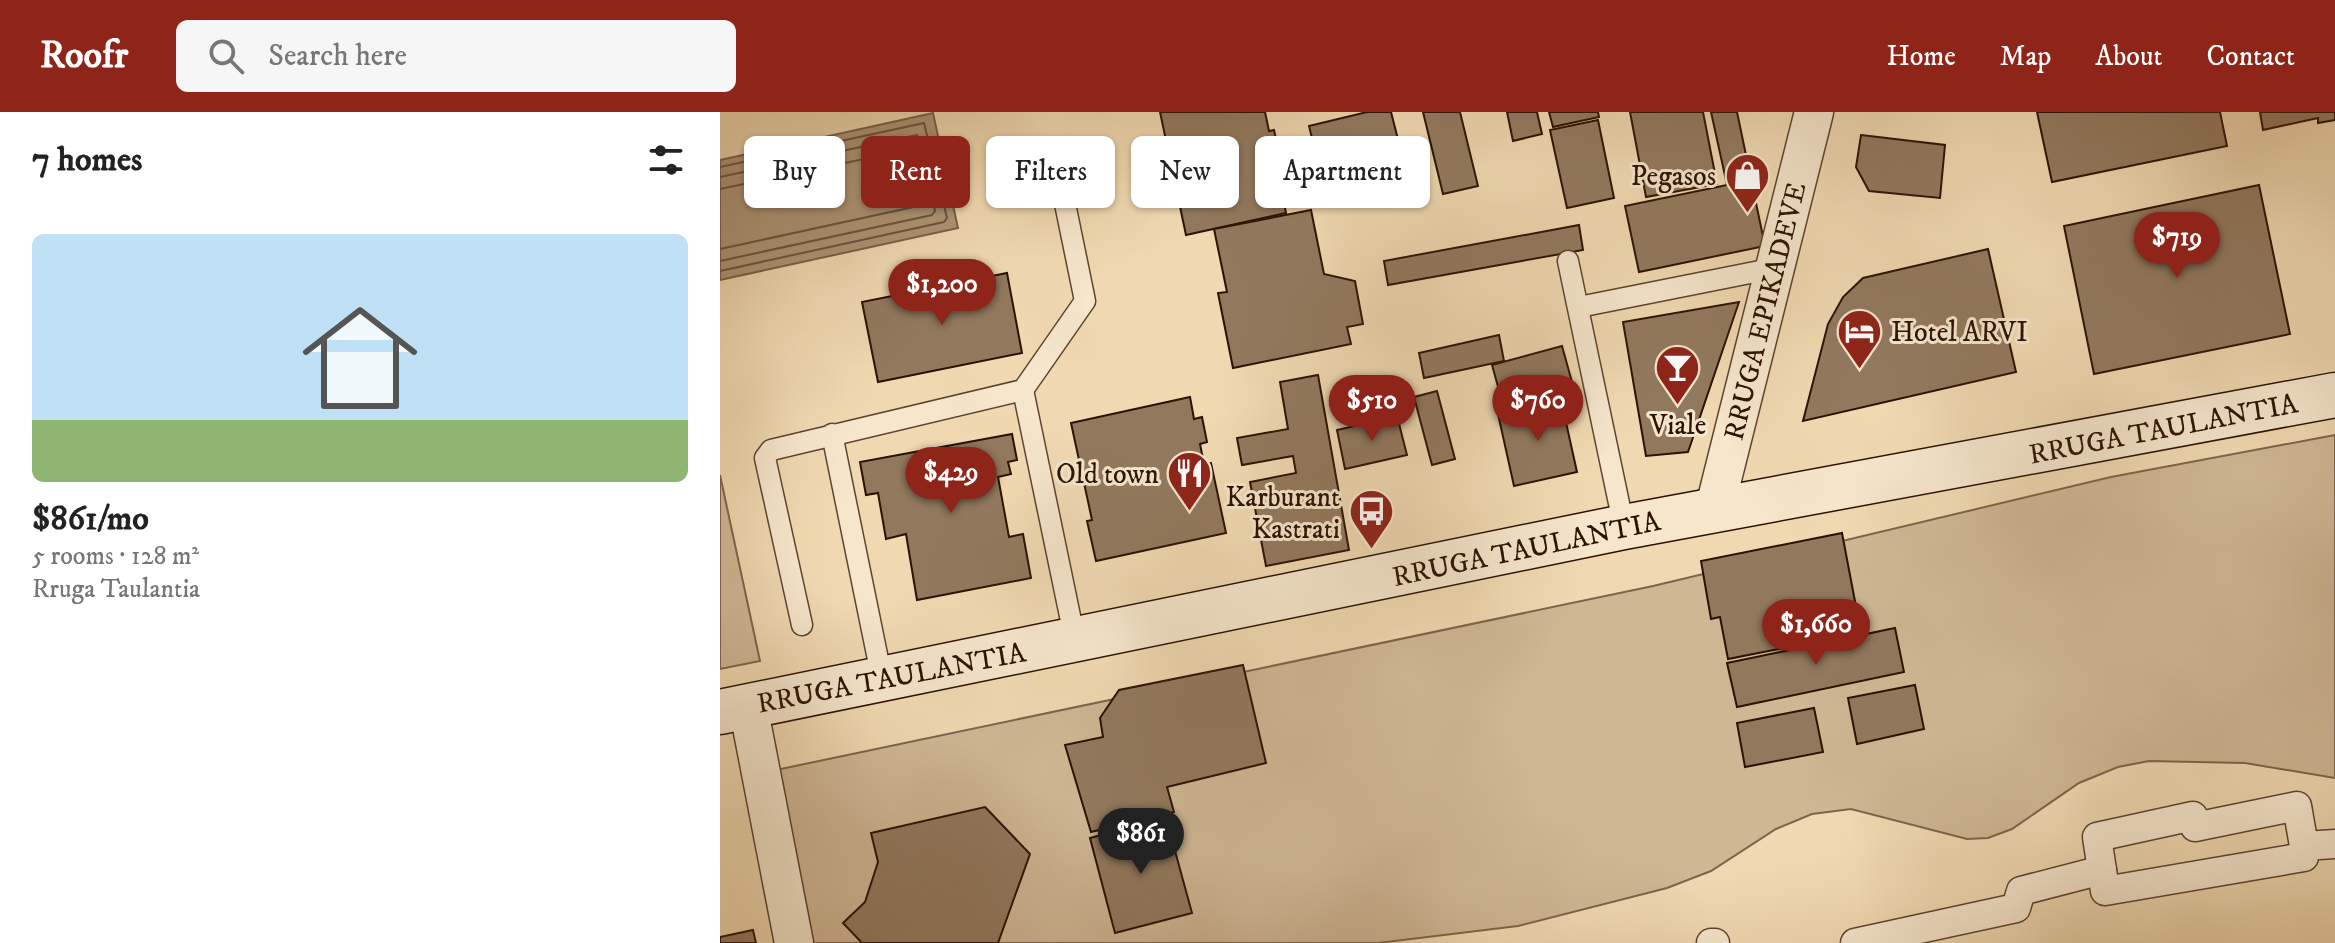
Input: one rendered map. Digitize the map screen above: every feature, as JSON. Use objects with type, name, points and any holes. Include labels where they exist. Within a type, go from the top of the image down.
[{"type":"main road","name":"RRUGA TAULANTIA","points":[[734,709],[1624,527],[2335,395]]},
{"type":"street","name":"RRUGA EPIKADEVE","points":[[1714,511],[1814,112]]},
{"type":"street","points":[[734,709],[794,943]]},
{"type":"street","points":[[2297,806],[2304,846],[2304,857],[2105,891],[2097,837],[2297,806]]},
{"type":"street","points":[[2304,846],[2335,844]]},
{"type":"street","points":[[1855,943],[2016,908],[2021,891],[2102,870]]},
{"type":"lane","points":[[802,625],[765,458],[771,450],[1023,390],[1085,301],[1066,208]]},
{"type":"lane","points":[[1568,261],[1624,527]]},
{"type":"lane","points":[[1579,307],[1775,268]]},
{"type":"lane","points":[[1023,390],[1075,640]]},
{"type":"lane","points":[[832,434],[882,679]]},
{"type":"shaded area","points":[[2335,435],[2335,778],[2245,763],[2149,761],[2118,767],[2079,783],[2012,829],[1988,838],[1967,839],[1851,809],[1812,814],[1776,829],[1711,871],[1667,888],[1518,926],[1378,943],[812,943],[776,770],[1653,586],[2111,477]]},
{"type":"shaded area","points":[[720,475],[760,661],[720,669]]},
{"type":"water","points":[[933,113],[938,136],[861,136],[861,208],[954,208],[958,228],[720,280],[720,160],[744,155],[744,208],[845,208],[845,136],[829,136]]},
{"type":"building","points":[[1160,112],[1265,112],[1269,131],[1274,130],[1275,136],[1255,136],[1255,208],[1285,208],[1286,213],[1186,235],[1180,208],[1239,208],[1239,136],[1165,136]]},
{"type":"building","points":[[1367,112],[1391,112],[1397,136],[1311,136],[1309,126]]},
{"type":"building","points":[[1423,112],[1460,112],[1478,186],[1443,194]]},
{"type":"building","points":[[1507,112],[1537,112],[1542,134],[1513,141]]},
{"type":"building","points":[[1549,112],[1598,112],[1599,117],[1553,127]]},
{"type":"building","points":[[1630,112],[1703,112],[1717,184],[1646,197]]},
{"type":"building","points":[[1711,112],[1737,112],[1765,246],[1639,272],[1625,206],[1727,185]]},
{"type":"building","points":[[2037,112],[2220,112],[2227,146],[2052,182]]},
{"type":"building","points":[[2260,112],[2335,112],[2335,120],[2318,123],[2318,118],[2263,130]]},
{"type":"building","points":[[1598,120],[1614,198],[1567,208],[1550,130]]},
{"type":"building","points":[[1861,135],[1945,145],[1940,198],[1869,191],[1856,167]]},
{"type":"building","points":[[2259,185],[2290,334],[2094,374],[2064,226]]},
{"type":"building","points":[[1311,210],[1324,274],[1355,281],[1363,324],[1347,327],[1351,344],[1233,368],[1218,293],[1227,292],[1214,229]]},
{"type":"building","points":[[1579,225],[1583,250],[1388,285],[1384,261]]},
{"type":"building","points":[[1988,249],[2016,372],[1803,421],[1828,324],[1843,297],[1863,278]]},
{"type":"building","points":[[1007,273],[1022,353],[878,382],[862,302]]},
{"type":"building","points":[[1739,302],[1688,452],[1646,456],[1623,322]]},
{"type":"building","points":[[1499,335],[1504,361],[1424,378],[1419,353]]},
{"type":"building","points":[[1562,346],[1572,382],[1502,401],[1492,365]]},
{"type":"building","points":[[1318,375],[1349,550],[1266,566],[1250,482],[1296,473],[1293,456],[1242,465],[1237,438],[1288,429],[1280,382]]},
{"type":"building","points":[[1437,391],[1455,459],[1432,465],[1414,397]]},
{"type":"building","points":[[1190,397],[1194,419],[1202,417],[1207,442],[1200,444],[1204,464],[1211,463],[1226,533],[1096,561],[1087,521],[1092,520],[1071,423]]},
{"type":"building","points":[[1561,400],[1577,472],[1514,486],[1498,414]]},
{"type":"building","points":[[1397,416],[1407,455],[1345,469],[1337,430]]},
{"type":"building","points":[[1012,434],[1017,460],[1008,462],[1011,474],[998,477],[1009,537],[1023,534],[1031,578],[917,600],[906,534],[886,539],[878,493],[866,495],[860,462]]},
{"type":"building","points":[[1842,533],[1861,633],[1728,659],[1720,617],[1711,619],[1701,561]]},
{"type":"building","points":[[1895,628],[1904,672],[1737,707],[1727,663]]},
{"type":"building","points":[[1243,665],[1266,763],[1167,787],[1174,812],[1091,832],[1065,745],[1103,737],[1100,718],[1119,690]]},
{"type":"building","points":[[1915,685],[1924,729],[1857,744],[1848,698]]},
{"type":"building","points":[[1814,708],[1823,752],[1745,767],[1737,723]]},
{"type":"building","points":[[985,807],[1030,854],[998,943],[862,943],[843,923],[865,902],[878,862],[871,833]]},
{"type":"building","points":[[1166,818],[1192,913],[1115,933],[1090,838]]},
{"type":"building","points":[[753,930],[756,943],[720,943],[720,937]]},
{"type":"place","name":"Pegasos","points":[[1747,214]]},
{"type":"place","name":"Hotel ARVI","points":[[1860,370]]},
{"type":"place","name":"Viale","points":[[1678,406]]},
{"type":"place","name":"Old town","points":[[1190,512]]},
{"type":"place","name":"Karburant Kastrati","points":[[1371,551]]}]
